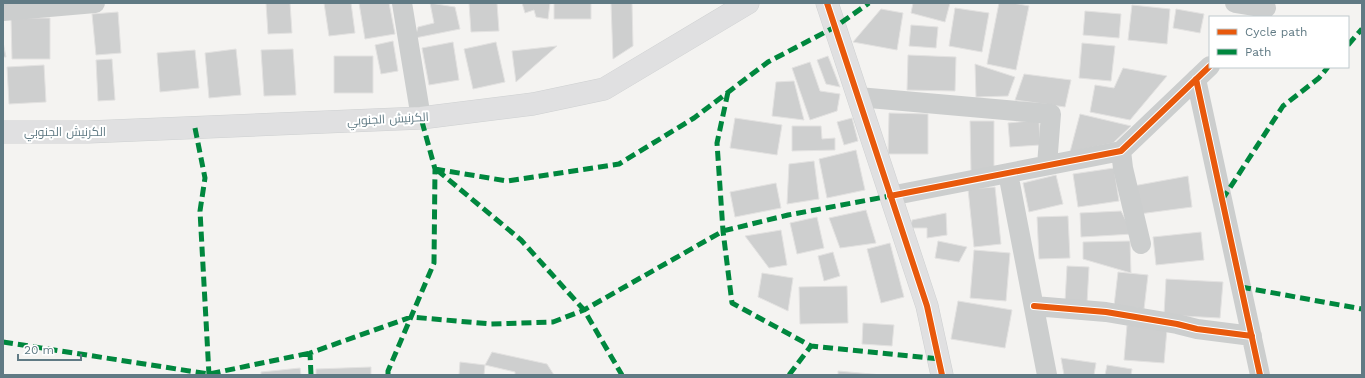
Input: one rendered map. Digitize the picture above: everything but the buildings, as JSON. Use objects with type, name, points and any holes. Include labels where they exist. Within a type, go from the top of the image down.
[{"type":"main road","name":"الكرنيش الجنوبي","points":[[3,132],[88,132],[421,118],[533,104],[604,89],[748,3]]},
{"type":"main road","points":[[827,3],[927,306],[942,375]]},
{"type":"street","points":[[3,11],[95,3]]},
{"type":"street","points":[[402,3],[421,118]]},
{"type":"street","points":[[1235,3],[1265,9]]},
{"type":"street","points":[[890,196],[1121,151],[1203,72]]},
{"type":"street","points":[[1203,72],[1260,375]]},
{"type":"street","points":[[858,97],[1051,114],[1047,165]]},
{"type":"street","points":[[1121,151],[1123,168],[1141,244]]},
{"type":"street","points":[[1008,173],[1047,375]]},
{"type":"street","points":[[1034,306],[1106,312],[1177,324],[1196,330],[1252,336]]},
{"type":"marked path","points":[[435,169],[507,181],[619,164],[694,118],[768,62],[835,27],[869,3]]},
{"type":"marked path","points":[[1349,44],[1362,29]]},
{"type":"marked path","points":[[1222,200],[1283,106],[1319,78],[1327,68]]},
{"type":"marked path","points":[[728,92],[717,143],[723,231],[732,303],[811,346],[939,359]]},
{"type":"marked path","points":[[388,375],[388,371],[434,263],[435,169],[421,118]]},
{"type":"marked path","points":[[195,128],[205,178],[200,211],[209,375]]},
{"type":"marked path","points":[[437,170],[521,240],[584,310],[622,375]]},
{"type":"marked path","points":[[311,375],[310,353],[411,317],[491,324],[553,322],[584,310],[723,231],[788,215],[890,196]]},
{"type":"marked path","points":[[1241,287],[1362,309]]},
{"type":"marked path","points":[[3,342],[209,374],[310,353]]},
{"type":"marked path","points":[[789,375],[811,346]]},
{"type":"cycle path","points":[[827,3],[927,306],[942,375]]},
{"type":"cycle path","points":[[890,196],[1121,151],[1209,67]]},
{"type":"cycle path","points":[[1196,79],[1260,375]]},
{"type":"cycle path","points":[[1034,306],[1106,312],[1177,324],[1197,329],[1252,336]]}]
